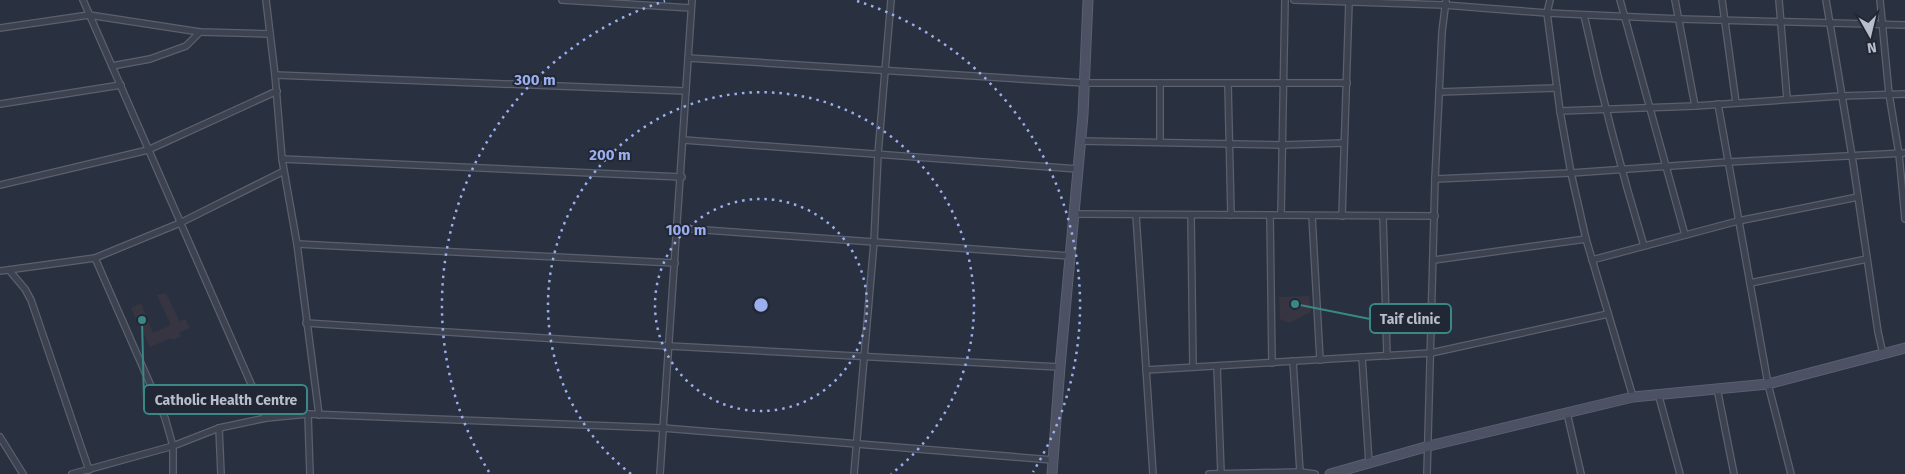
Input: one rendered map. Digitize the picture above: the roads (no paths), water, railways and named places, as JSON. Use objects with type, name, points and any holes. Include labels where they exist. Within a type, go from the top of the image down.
[{"type":"street","points":[[83,0],[266,418]]},
{"type":"street","points":[[266,0],[277,91],[282,159],[297,244],[319,415]]},
{"type":"street","points":[[562,0],[691,8]]},
{"type":"street","points":[[660,474],[682,176],[692,0]]},
{"type":"street","points":[[854,474],[874,242],[878,154],[891,0]]},
{"type":"street","points":[[1052,474],[1078,169],[1088,0]]},
{"type":"street","points":[[1281,215],[1285,0]]},
{"type":"street","points":[[1294,0],[1445,2],[1547,13],[1680,20],[1905,25]]},
{"type":"street","points":[[1550,0],[1547,13],[1560,111],[1571,174],[1586,239],[1633,397]]},
{"type":"street","points":[[1620,0],[1685,235]]},
{"type":"street","points":[[1675,0],[1695,106]]},
{"type":"street","points":[[1722,0],[1736,103]]},
{"type":"street","points":[[1779,0],[1787,99]]},
{"type":"street","points":[[1826,0],[1883,354]]},
{"type":"street","points":[[1880,0],[1889,94],[1902,154],[1905,219]]},
{"type":"street","points":[[1342,216],[1350,2]]},
{"type":"street","points":[[1426,474],[1429,446],[1439,92],[1445,2]]},
{"type":"street","points":[[0,28],[89,15],[200,32],[270,34]]},
{"type":"street","points":[[1584,15],[1605,109],[1644,246]]},
{"type":"street","points":[[112,66],[150,59],[186,46],[200,32]]},
{"type":"street","points":[[688,58],[1084,82],[1346,83]]},
{"type":"street","points":[[275,75],[686,91]]},
{"type":"street","points":[[1160,83],[1160,142]]},
{"type":"street","points":[[1228,84],[1231,215]]},
{"type":"street","points":[[0,104],[121,85]]},
{"type":"street","points":[[1439,92],[1557,88]]},
{"type":"street","points":[[0,185],[148,150],[277,91]]},
{"type":"street","points":[[1560,111],[1695,106],[1787,99],[1905,94]]},
{"type":"street","points":[[1718,104],[1768,384],[1791,474]]},
{"type":"street","points":[[684,140],[1078,169]]},
{"type":"street","points":[[1080,141],[1282,145],[1344,143]]},
{"type":"street","points":[[1436,179],[1571,174],[1728,162],[1902,154]]},
{"type":"street","points":[[282,159],[682,176]]},
{"type":"street","points":[[0,271],[95,258],[180,223],[284,171]]},
{"type":"street","points":[[1592,260],[1738,221],[1858,197]]},
{"type":"street","points":[[1074,214],[1435,216]]},
{"type":"street","points":[[1136,214],[1153,474]]},
{"type":"street","points":[[1191,215],[1193,368]]},
{"type":"street","points":[[1270,215],[1272,363]]},
{"type":"street","points":[[1312,216],[1320,360]]},
{"type":"street","points":[[1383,216],[1387,356]]},
{"type":"street","points":[[678,228],[1070,256]]},
{"type":"street","points":[[1434,260],[1586,239]]},
{"type":"street","points":[[297,244],[676,263]]},
{"type":"street","points":[[95,258],[165,418],[173,446],[172,474]]},
{"type":"street","points":[[1750,283],[1867,259]]},
{"type":"street","points":[[9,270],[31,300],[89,470]]},
{"type":"street","points":[[1146,370],[1431,353],[1608,314]]},
{"type":"street","points":[[306,323],[669,346],[1060,367]]},
{"type":"street","points":[[1330,474],[1429,446],[1633,397],[1658,393],[1768,384],[1905,348]]},
{"type":"street","points":[[1362,357],[1369,463]]},
{"type":"street","points":[[1294,361],[1300,472]]},
{"type":"street","points":[[1217,366],[1221,473]]},
{"type":"street","points":[[1717,388],[1734,474]]},
{"type":"street","points":[[1658,393],[1680,474]]},
{"type":"street","points":[[1567,413],[1581,474]]},
{"type":"street","points":[[308,414],[310,474]]},
{"type":"street","points":[[72,474],[173,446],[219,428],[266,418],[308,414],[664,428],[1054,460]]},
{"type":"street","points":[[219,428],[221,474]]},
{"type":"street","points":[[0,436],[23,474]]},
{"type":"street","points":[[1209,474],[1300,472],[1315,474]]},
{"type":"place","name":"Taif clinic","points":[[1295,304]]},
{"type":"place","name":"Catholic Health Centre","points":[[142,320]]}]
